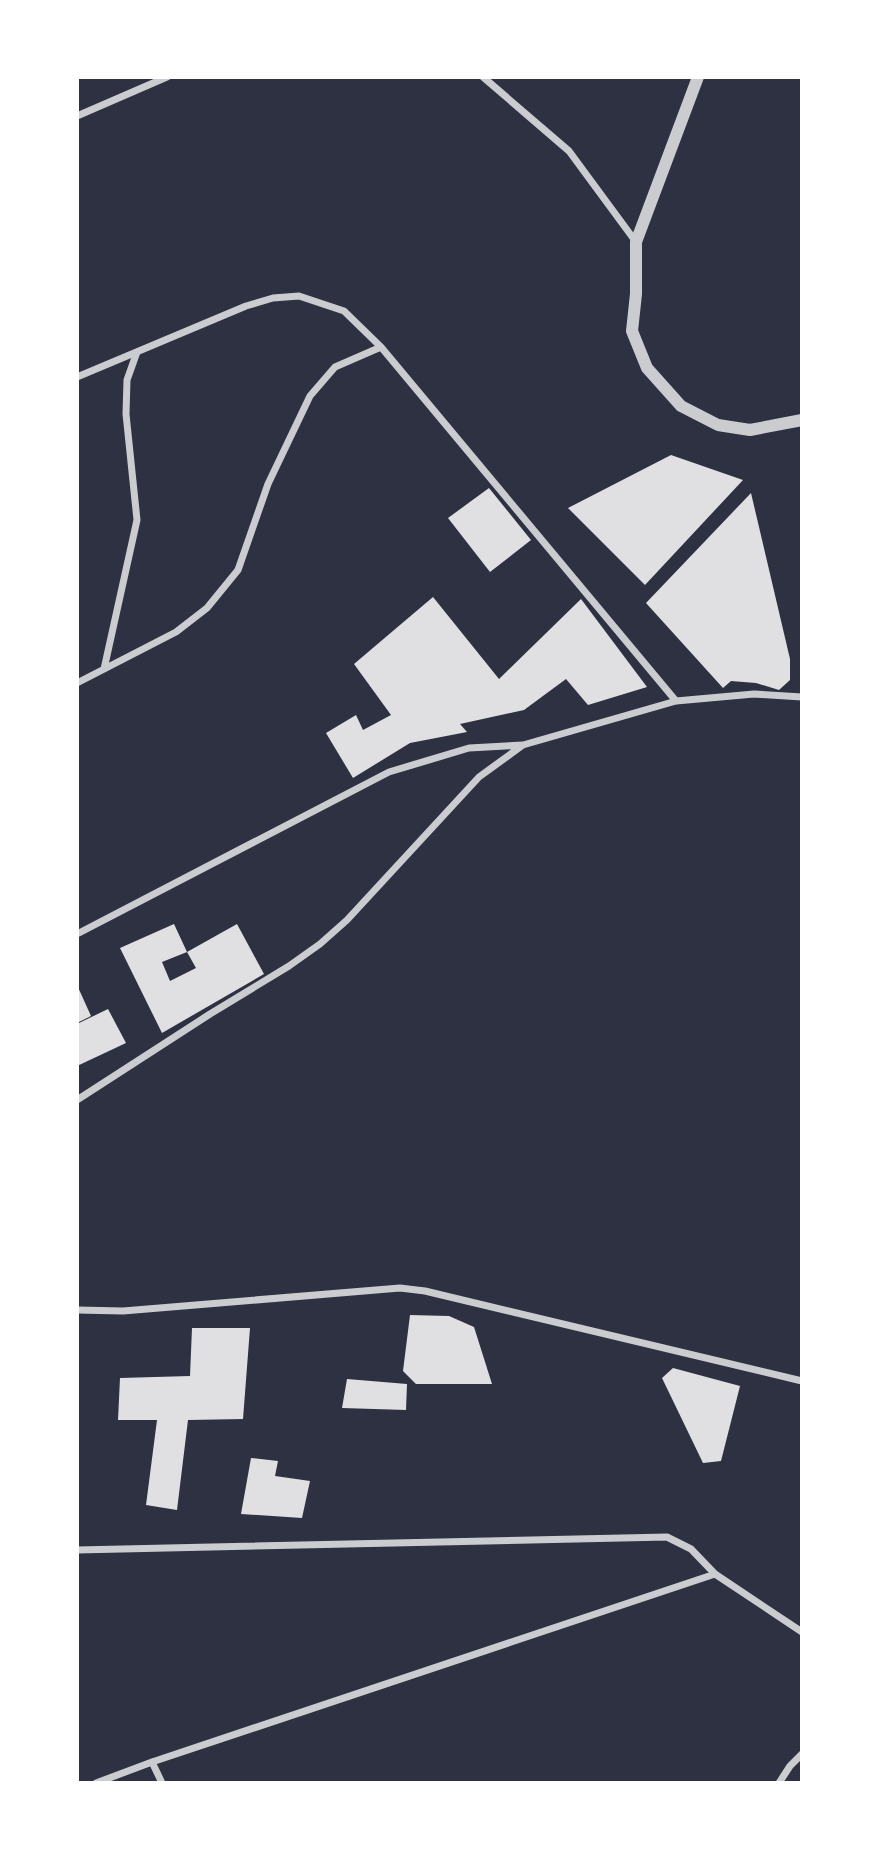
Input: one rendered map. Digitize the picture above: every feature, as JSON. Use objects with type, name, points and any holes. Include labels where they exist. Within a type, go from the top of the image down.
[{"type":"street","points":[[77,116],[167,77]]},
{"type":"street","points":[[483,77],[569,151],[636,242]]},
{"type":"street","points":[[698,77],[636,242],[636,294],[632,331],[647,368],[681,406],[718,425],[750,430],[802,421]]},
{"type":"street","points":[[77,377],[246,306],[273,298],[299,296],[344,311],[381,347],[676,701]]},
{"type":"street","points":[[77,683],[176,632],[206,608],[238,570],[268,484],[310,396],[335,367],[381,347]]},
{"type":"street","points":[[104,669],[137,520],[126,414],[127,380],[137,352]]},
{"type":"street","points":[[77,934],[389,772],[468,748],[523,745],[676,701],[754,694],[802,697]]},
{"type":"street","points":[[77,1100],[320,944],[347,920],[479,777],[523,745]]},
{"type":"street","points":[[77,1310],[123,1311],[400,1287],[802,1381]]},
{"type":"street","points":[[77,1550],[667,1536],[691,1549],[715,1574],[802,1632]]},
{"type":"street","points":[[96,1783],[715,1574]]},
{"type":"street","points":[[779,1783],[802,1754]]},
{"type":"street","points":[[152,1762],[162,1783]]},
{"type":"building","points":[[671,455],[743,480],[645,585],[568,508]]},
{"type":"building","points":[[489,488],[531,540],[490,572],[448,518]]},
{"type":"building","points":[[751,493],[790,659],[790,680],[779,690],[756,683],[731,681],[723,688],[646,603]]},
{"type":"building","points":[[433,597],[499,679],[581,599],[647,687],[588,705],[566,679],[524,710],[460,724],[467,732],[410,743],[353,778],[326,733],[356,715],[363,730],[391,715],[354,664]]},
{"type":"building","points":[[174,924],[187,952],[237,924],[264,974],[162,1033],[120,948]],"holes":[[[187,952],[196,968],[170,981],[162,962]]]},
{"type":"building","points":[[77,985],[91,1016],[77,1023]]},
{"type":"building","points":[[108,1009],[126,1043],[77,1066],[77,1024]]},
{"type":"building","points":[[410,1315],[449,1316],[474,1327],[492,1384],[416,1384],[403,1371]]},
{"type":"building","points":[[192,1328],[250,1328],[243,1419],[188,1420],[177,1510],[146,1505],[157,1420],[118,1420],[120,1378],[190,1376]]},
{"type":"building","points":[[673,1368],[740,1386],[721,1461],[703,1463],[662,1378]]},
{"type":"building","points":[[347,1379],[407,1384],[406,1410],[342,1408]]},
{"type":"building","points":[[251,1458],[278,1461],[275,1476],[310,1481],[302,1518],[241,1514]]}]
